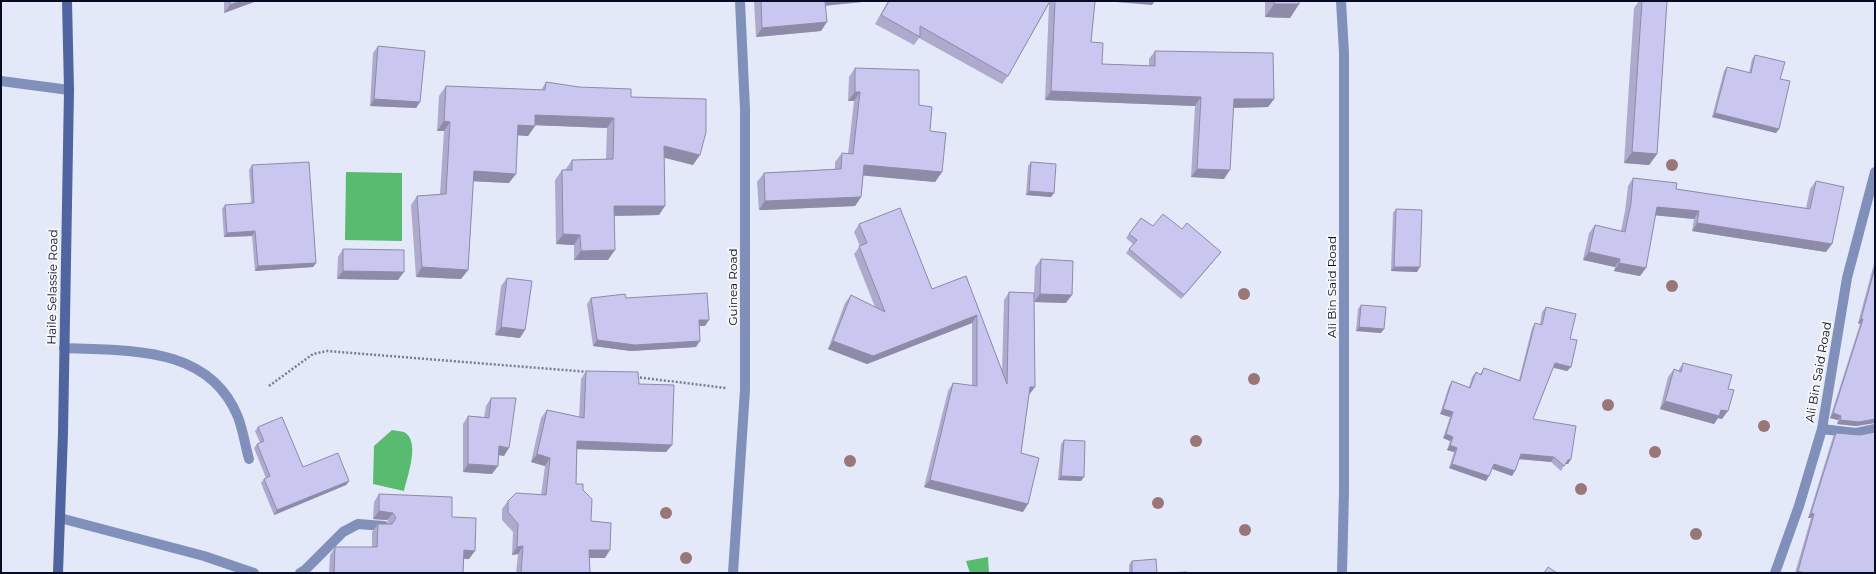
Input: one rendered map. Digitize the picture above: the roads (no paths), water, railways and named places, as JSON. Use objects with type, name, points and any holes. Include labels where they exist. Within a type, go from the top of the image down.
[{"type":"street","name":"Haile Selassie Road","points":[[58,573],[69,90],[67,1]]},
{"type":"street","name":"Guinea Road","points":[[733,573],[745,390],[745,109],[740,1]]},
{"type":"street","name":"Ali Bin Said Road","points":[[1341,1],[1344,53],[1344,492],[1342,573]]},
{"type":"street","points":[[1,81],[69,90]]},
{"type":"street","name":"Ali Bin Said Road","points":[[1774,573],[1799,506],[1822,429],[1848,278],[1875,172]]},
{"type":"street","points":[[64,348],[132,352],[171,357],[192,366],[212,379],[227,396],[238,418],[249,459]]},
{"type":"street","points":[[1822,429],[1856,433],[1875,429]]},
{"type":"street","points":[[60,518],[204,556],[254,573]]},
{"type":"street","points":[[300,573],[305,570],[343,532],[358,524],[384,526]]}]
